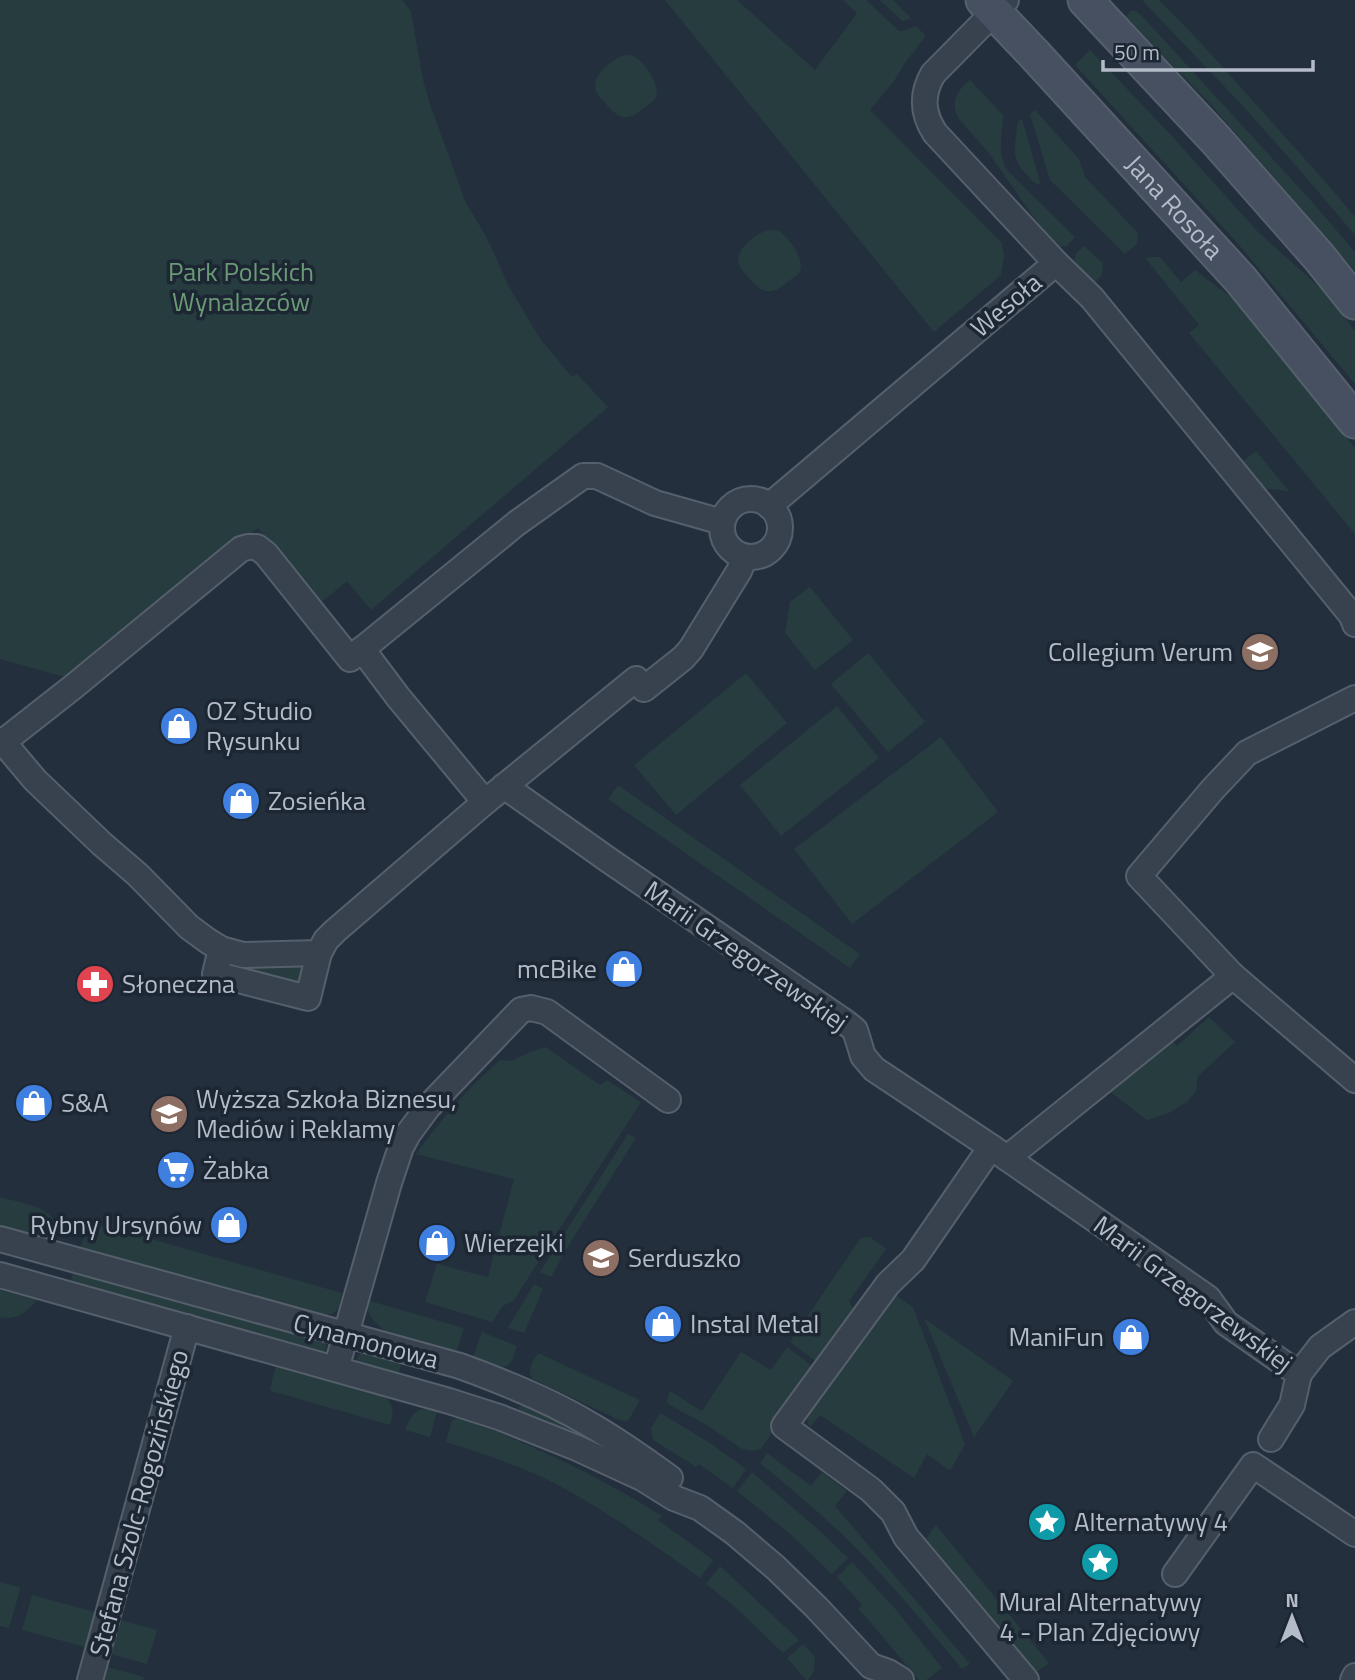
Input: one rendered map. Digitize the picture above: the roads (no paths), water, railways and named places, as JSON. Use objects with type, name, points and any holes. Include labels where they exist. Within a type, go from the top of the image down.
[{"type":"main road","points":[[1084,0],[1216,140],[1355,302]]},
{"type":"main road","name":"Jana Rosoła","points":[[995,4],[1241,280],[1355,421]]},
{"type":"street","name":"Wesoła","points":[[769,506],[1056,263],[936,133],[926,115],[924,95],[933,74],[995,4]]},
{"type":"street","points":[[1056,263],[1092,298],[1352,616],[1355,624]]},
{"type":"street","points":[[320,953],[243,955],[221,950],[189,928],[138,875],[35,780],[2,741],[73,687],[241,549],[257,547],[266,554],[349,659],[517,523],[583,476],[597,477],[655,503],[722,522]]},
{"type":"street","points":[[747,499],[759,500],[769,506],[780,524],[774,545],[756,557],[745,557],[734,552],[726,544],[722,533],[722,522],[727,511],[736,503],[747,499]]},
{"type":"street","points":[[221,950],[215,974],[308,998],[326,940],[495,794],[636,679],[644,689],[683,658],[725,594],[745,557]]},
{"type":"street","name":"Marii Grzegorzewskiej","points":[[362,649],[398,697],[495,794],[621,869],[845,1022],[855,1030],[863,1056],[874,1069],[1208,1298],[1226,1322],[1299,1374],[1292,1405],[1271,1439]]},
{"type":"street","points":[[1355,698],[1247,753],[1139,876],[1233,976],[1355,1080]]},
{"type":"street","points":[[1026,1680],[906,1537],[893,1512],[870,1490],[784,1426],[888,1284],[913,1260],[999,1153],[1233,976]]},
{"type":"street","points":[[336,1369],[401,1147],[428,1107],[521,1010],[531,1008],[547,1012],[668,1100]]},
{"type":"street","name":"Cynamonowa","points":[[0,1239],[460,1366],[528,1393],[589,1423],[688,1490],[700,1508]]},
{"type":"street","name":"Cynamonowa","points":[[0,1275],[422,1393],[499,1417],[577,1448],[700,1508],[735,1533],[817,1608],[872,1673],[888,1672],[901,1680]]},
{"type":"street","points":[[1299,1374],[1320,1347],[1355,1322]]},
{"type":"street","name":"Stefana Szolc-Rogozińskiego","points":[[90,1680],[187,1327]]},
{"type":"street","points":[[1175,1574],[1253,1465],[1355,1534]]},
{"type":"place","name":"Collegium Verum","points":[[1260,652]]},
{"type":"place","name":"OZ Studio Rysunku","points":[[179,726]]},
{"type":"place","name":"Zosieńka","points":[[241,801]]},
{"type":"place","name":"mcBike","points":[[624,969]]},
{"type":"place","name":"Słoneczna","points":[[95,984]]},
{"type":"place","name":"S&A","points":[[34,1103]]},
{"type":"place","name":"Wyższa Szkoła Biznesu, Mediów i Reklamy","points":[[169,1114]]},
{"type":"place","name":"Żabka","points":[[176,1170]]},
{"type":"place","name":"Rybny Ursynów","points":[[229,1225]]},
{"type":"place","name":"Wierzejki","points":[[437,1243]]},
{"type":"place","name":"Serduszko","points":[[601,1258]]},
{"type":"place","name":"Instal Metal","points":[[663,1324]]},
{"type":"place","name":"ManiFun","points":[[1131,1337]]},
{"type":"place","name":"Alternatywy 4","points":[[1047,1522]]},
{"type":"place","name":"Mural Alternatywy 4 - Plan Zdjęciowy","points":[[1100,1562]]},
{"type":"park label","name":"Park Polskich Wynalazców","points":[[241,287]]}]
